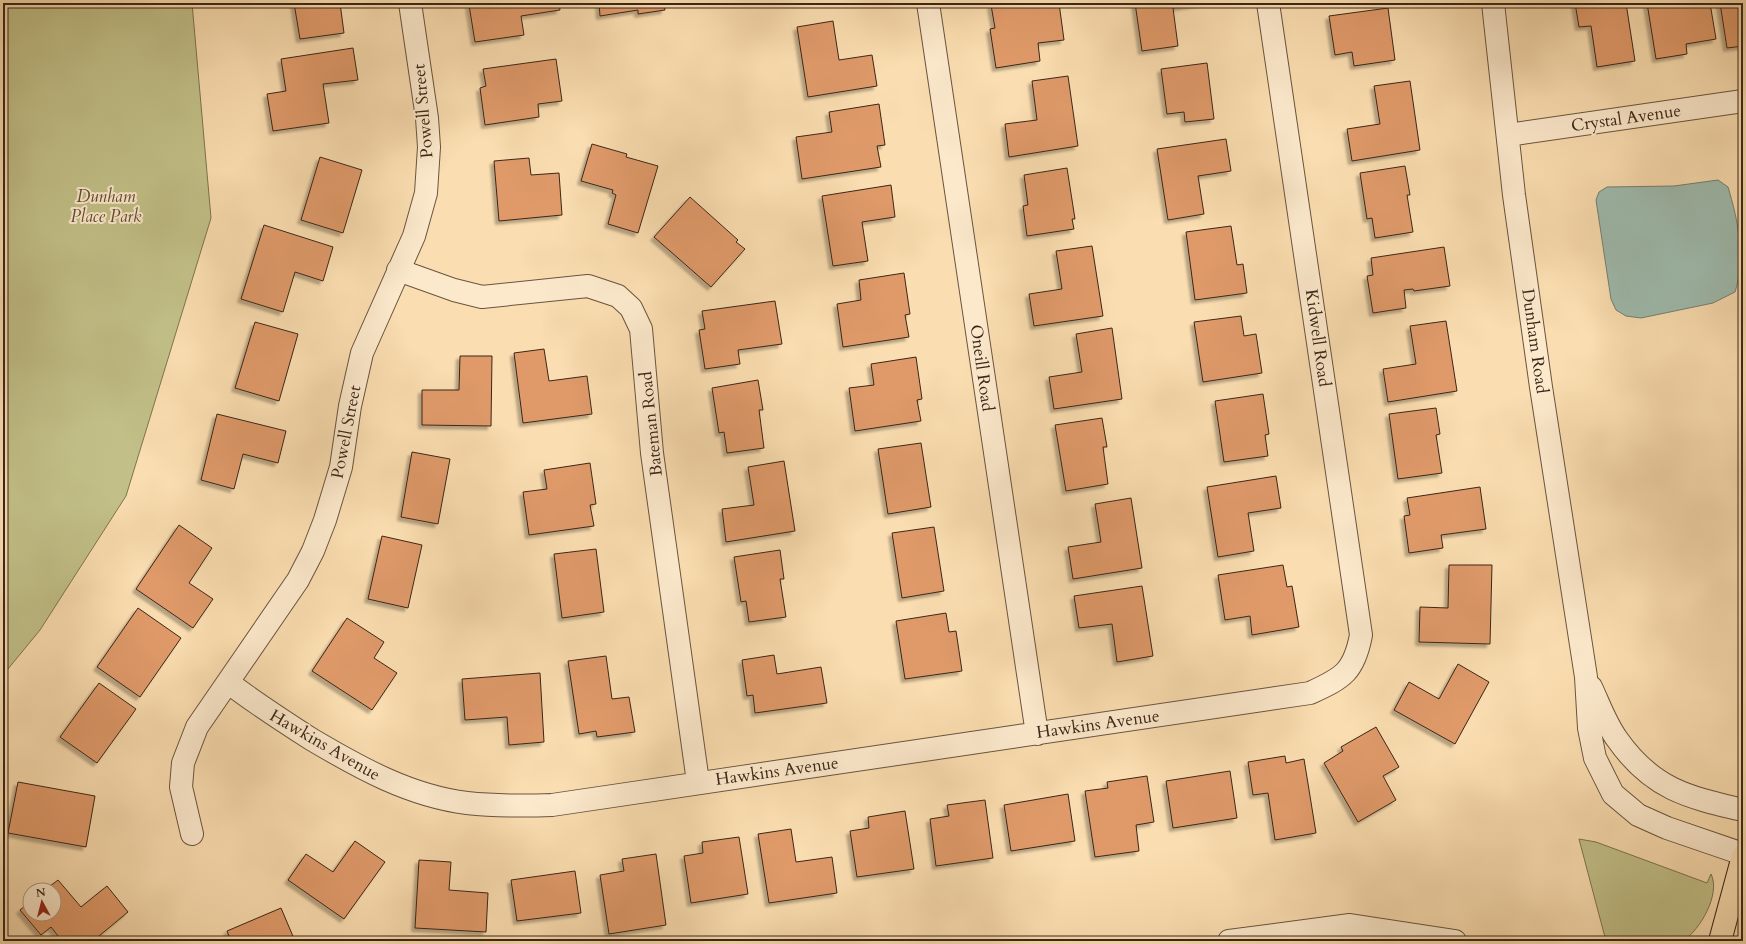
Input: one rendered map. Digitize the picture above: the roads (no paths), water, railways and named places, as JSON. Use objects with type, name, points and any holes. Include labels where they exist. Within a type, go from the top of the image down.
[{"type":"main road","points":[[1720,941],[1743,855]]},
{"type":"street","name":"Powell Street","points":[[192,834],[182,787],[183,763],[197,727],[229,683],[298,580],[313,550],[325,520],[341,467],[350,406],[362,353],[414,236],[426,193],[429,166],[427,118],[410,3]]},
{"type":"street","name":"Oneill Road","points":[[928,3],[1037,734]]},
{"type":"street","name":"Kidwell Road","points":[[1268,3],[1361,635],[1357,656],[1347,671]]},
{"type":"street","name":"Dunham Road","points":[[1494,3],[1516,202],[1540,379],[1586,677],[1590,728],[1595,758],[1613,794],[1638,815],[1667,828],[1743,855]]},
{"type":"street","name":"Crystal Avenue","points":[[1508,135],[1743,101]]},
{"type":"street","name":"Bateman Road","points":[[398,270],[454,290],[482,297],[588,286],[618,296],[630,308],[641,329],[652,453],[698,782]]},
{"type":"street","name":"Hawkins Avenue","points":[[229,683],[258,705],[354,764],[387,781],[424,793],[466,803],[514,806],[552,805],[698,782],[1037,734],[1310,693],[1332,683],[1347,671]]},
{"type":"street","name":"Dunham Road","points":[[1586,677],[1616,738],[1639,766],[1662,784],[1684,795],[1743,810]]},
{"type":"street","points":[[1229,941],[1350,925],[1455,941]]},
{"type":"park label","name":"Dunham Place Park","points":[[106,206]]}]
